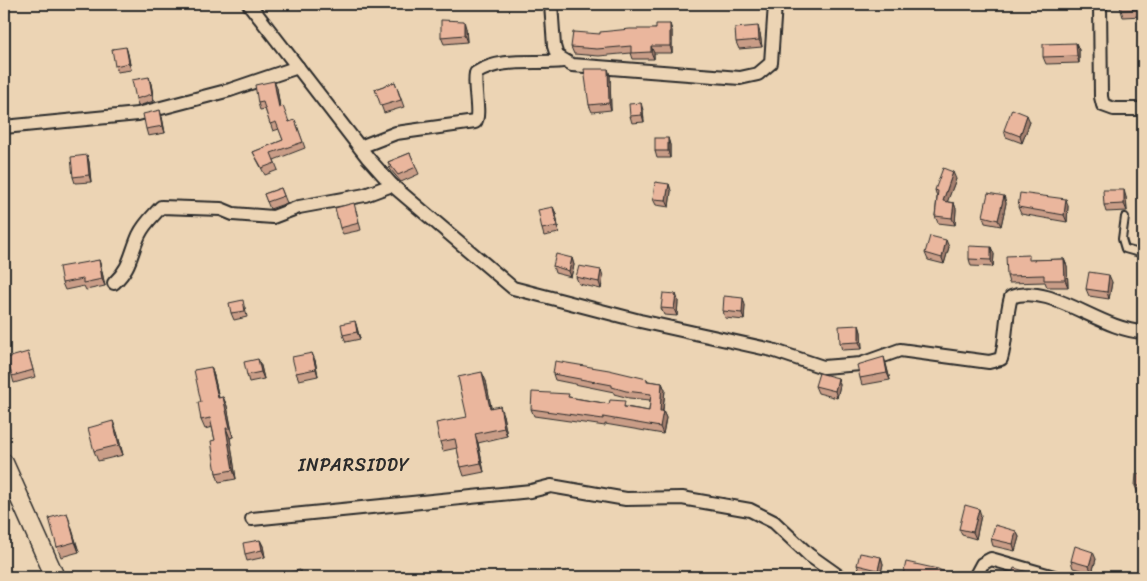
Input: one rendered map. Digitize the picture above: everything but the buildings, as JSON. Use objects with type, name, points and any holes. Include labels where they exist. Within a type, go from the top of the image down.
[{"type":"main road","points":[[4,463],[55,577]]},
{"type":"street","points":[[249,4],[360,147],[392,185],[513,288],[640,321],[772,350],[823,367],[861,364],[900,350],[989,362],[1000,359],[1005,346],[1008,309],[1011,297],[1023,292],[1056,299],[1126,331],[1143,332]]},
{"type":"street","points":[[552,4],[554,46],[557,56],[572,65],[740,78],[758,74],[771,63],[775,4]]},
{"type":"street","points":[[1100,4],[1100,97],[1103,105],[1114,110],[1143,109]]},
{"type":"street","points":[[360,147],[396,133],[475,122],[478,113],[474,84],[476,72],[486,66],[514,62],[538,63],[563,60]]},
{"type":"street","points":[[4,127],[138,114],[230,90],[298,67]]},
{"type":"street","points":[[114,283],[128,268],[139,235],[161,207],[221,209],[233,214],[273,217],[299,207],[365,195],[392,185]]},
{"type":"street","points":[[252,519],[531,491],[551,486],[592,491],[626,500],[682,498],[750,510],[774,522],[809,554],[840,577]]},
{"type":"street","points":[[976,577],[982,564],[991,559],[1054,577]]},
{"type":"lane","points":[[1125,217],[1122,239],[1125,249],[1143,254]]},
{"type":"district","name":"INPARSIDDY","points":[[354,465]]}]
